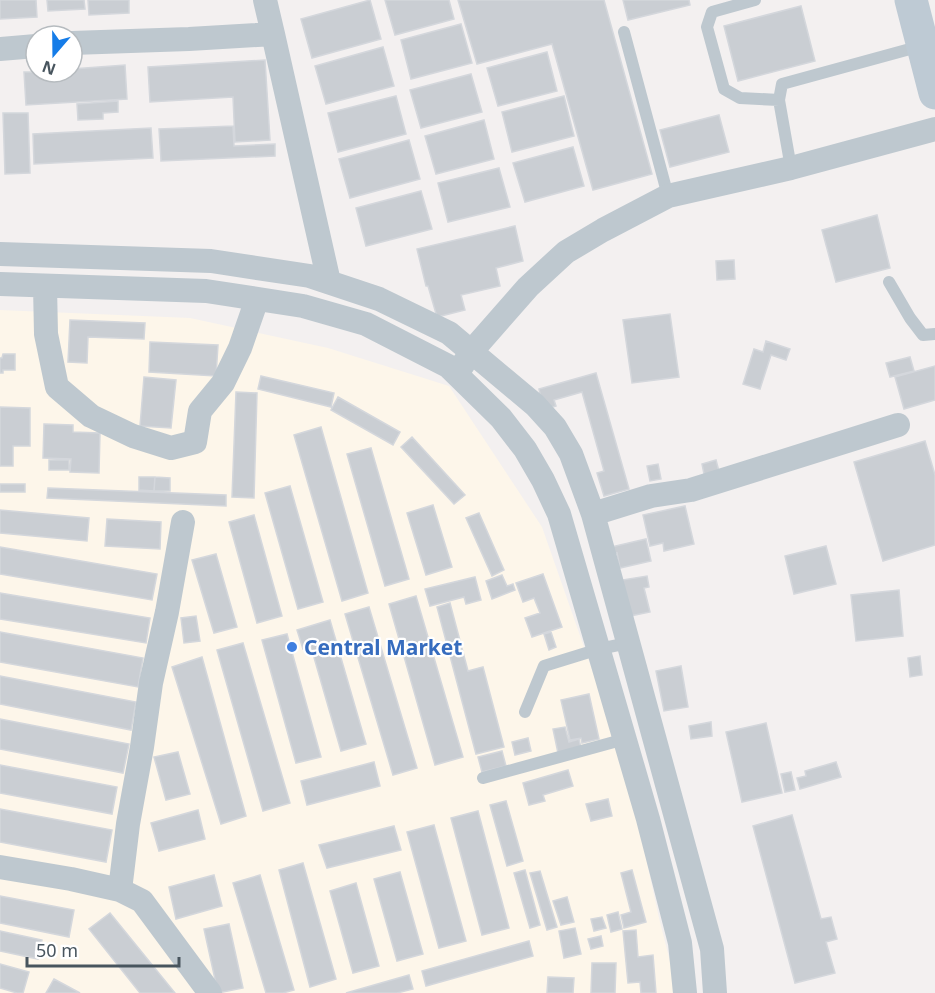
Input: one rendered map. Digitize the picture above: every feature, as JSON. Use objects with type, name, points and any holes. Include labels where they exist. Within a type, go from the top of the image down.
[{"type":"main road","points":[[911,0],[935,93]]},
{"type":"street","points":[[265,0],[329,282]]},
{"type":"street","points":[[84,42],[273,34]]},
{"type":"street","points":[[0,48],[24,46]]},
{"type":"street","points":[[456,375],[471,352],[528,287],[567,252],[668,196],[791,168],[935,129]]},
{"type":"street","points":[[0,254],[210,261],[310,276],[379,299],[449,333],[535,405],[555,427],[571,454],[593,514],[712,949],[715,993]]},
{"type":"street","points":[[0,284],[206,291],[303,306],[366,324],[448,366],[501,418],[525,449],[559,514],[648,819],[680,943],[684,993]]},
{"type":"street","points":[[45,286],[46,334],[57,387],[91,416],[133,436],[171,448],[195,442],[200,411],[222,383],[240,348],[257,298]]},
{"type":"street","points":[[593,514],[651,496],[691,490],[898,425]]},
{"type":"street","points":[[120,890],[128,824],[151,683],[167,612],[183,522]]},
{"type":"street","points":[[648,819],[675,811]]},
{"type":"street","points":[[0,867],[120,890],[142,901],[210,993]]},
{"type":"lane","points":[[755,0],[712,12],[707,27],[724,90],[740,98],[779,100]]},
{"type":"lane","points":[[624,32],[668,196]]},
{"type":"lane","points":[[791,168],[779,100],[782,84],[922,46]]},
{"type":"lane","points":[[889,282],[909,318],[923,335],[935,334]]},
{"type":"lane","points":[[525,712],[544,666],[628,642]]},
{"type":"lane","points":[[483,778],[625,739]]},
{"type":"shaded area","name":"Central Market","points":[[0,310],[190,318],[328,348],[449,386],[542,527],[626,767],[678,993],[0,993]]},
{"type":"building","points":[[0,0],[36,0],[37,17],[0,19]]},
{"type":"building","points":[[47,0],[84,0],[85,9],[48,11]]},
{"type":"building","points":[[88,0],[129,0],[129,13],[89,15]]},
{"type":"building","points":[[370,0],[381,39],[312,58],[301,19]]},
{"type":"building","points":[[385,0],[449,0],[454,19],[395,35]]},
{"type":"building","points":[[458,0],[604,0],[652,174],[593,190],[552,44],[477,64]]},
{"type":"building","points":[[623,0],[689,0],[690,5],[628,20]]},
{"type":"building","points":[[801,6],[815,61],[738,81],[724,26]]},
{"type":"building","points":[[461,24],[472,63],[411,79],[401,40]]},
{"type":"building","points":[[383,47],[394,86],[326,104],[315,66]]},
{"type":"building","points":[[547,52],[557,91],[498,106],[487,68]]},
{"type":"building","points":[[265,60],[270,140],[235,142],[233,97],[150,102],[148,67]]},
{"type":"building","points":[[125,65],[127,99],[26,105],[25,84],[84,84],[84,68]]},
{"type":"building","points":[[471,74],[482,112],[421,128],[410,90]]},
{"type":"building","points":[[396,96],[406,134],[338,152],[328,113]]},
{"type":"building","points":[[564,96],[574,136],[512,152],[502,112]]},
{"type":"building","points":[[118,101],[118,112],[103,113],[103,119],[78,120],[77,104]]},
{"type":"building","points":[[3,113],[28,113],[30,173],[5,174]]},
{"type":"building","points":[[719,115],[729,152],[670,167],[660,130]]},
{"type":"building","points":[[484,120],[494,159],[436,174],[425,136]]},
{"type":"building","points":[[233,126],[234,146],[275,144],[275,156],[161,161],[159,129]]},
{"type":"building","points":[[151,128],[153,158],[34,164],[33,134]]},
{"type":"building","points":[[409,140],[420,179],[350,198],[339,159]]},
{"type":"building","points":[[573,147],[584,186],[525,202],[513,163]]},
{"type":"building","points":[[499,168],[510,207],[448,222],[438,183]]},
{"type":"building","points":[[421,191],[432,229],[366,246],[356,208]]},
{"type":"building","points":[[877,215],[890,268],[836,282],[822,230]]},
{"type":"building","points":[[515,226],[523,261],[496,268],[500,286],[461,295],[465,310],[437,317],[428,286],[426,286],[417,249]]},
{"type":"building","points":[[734,260],[735,279],[717,280],[716,261]]},
{"type":"building","points":[[670,314],[679,377],[632,383],[623,320]]},
{"type":"building","points":[[70,320],[145,323],[144,339],[88,337],[87,363],[68,362]]},
{"type":"building","points":[[766,341],[790,349],[786,360],[771,355],[760,389],[743,384],[754,349],[763,352]]},
{"type":"building","points":[[150,342],[218,345],[216,376],[149,372]]},
{"type":"building","points":[[3,354],[15,354],[15,370],[3,370],[3,373],[0,373],[0,358]]},
{"type":"building","points":[[910,357],[914,371],[890,377],[886,363]]},
{"type":"building","points":[[935,366],[935,400],[904,409],[895,377]]},
{"type":"building","points":[[596,373],[629,489],[604,496],[597,473],[604,471],[582,392],[554,400],[556,406],[546,409],[539,389]]},
{"type":"building","points":[[261,376],[334,393],[331,407],[258,389]]},
{"type":"building","points":[[144,377],[176,380],[171,428],[140,426]]},
{"type":"building","points":[[236,392],[257,393],[254,498],[232,497]]},
{"type":"building","points":[[338,397],[400,432],[393,445],[331,410]]},
{"type":"building","points":[[0,407],[30,408],[30,446],[13,446],[13,466],[0,466]]},
{"type":"building","points":[[44,424],[73,425],[73,432],[100,433],[99,473],[70,472],[71,459],[43,458]]},
{"type":"building","points":[[321,427],[368,593],[342,601],[294,435]]},
{"type":"building","points":[[412,437],[465,495],[454,504],[401,447]]},
{"type":"building","points":[[925,441],[935,475],[935,545],[883,561],[854,462]]},
{"type":"building","points":[[371,448],[409,579],[385,586],[347,454]]},
{"type":"building","points":[[49,460],[69,460],[69,470],[49,470]]},
{"type":"building","points":[[716,460],[720,475],[705,479],[702,464]]},
{"type":"building","points":[[658,464],[661,479],[650,481],[647,466]]},
{"type":"building","points":[[139,477],[155,477],[154,491],[139,490]]},
{"type":"building","points":[[155,477],[170,478],[170,491],[154,491]]},
{"type":"building","points":[[0,484],[25,484],[25,492],[0,492]]},
{"type":"building","points":[[290,486],[323,602],[298,609],[265,493]]},
{"type":"building","points":[[48,488],[226,495],[226,506],[47,498]]},
{"type":"building","points":[[433,505],[452,567],[426,575],[407,513]]},
{"type":"building","points":[[685,506],[694,544],[664,551],[663,543],[650,546],[643,515]]},
{"type":"building","points":[[0,510],[89,518],[87,541],[0,533]]},
{"type":"building","points":[[479,513],[504,570],[492,576],[466,518]]},
{"type":"building","points":[[254,515],[282,616],[257,623],[229,522]]},
{"type":"building","points":[[107,519],[161,522],[160,549],[105,546]]},
{"type":"building","points":[[646,539],[651,561],[620,568],[617,553],[612,554],[611,547]]},
{"type":"building","points":[[826,546],[836,584],[794,594],[785,556]]},
{"type":"building","points":[[0,547],[157,574],[152,600],[0,574]]},
{"type":"building","points":[[216,554],[237,627],[214,633],[192,560]]},
{"type":"building","points":[[543,574],[562,627],[532,637],[525,618],[540,613],[534,598],[523,602],[516,583]]},
{"type":"building","points":[[502,575],[507,586],[513,584],[515,590],[492,599],[486,581]]},
{"type":"building","points":[[647,576],[649,587],[644,588],[650,612],[630,616],[622,580]]},
{"type":"building","points":[[475,577],[481,600],[466,604],[464,597],[430,606],[425,589]]},
{"type":"building","points":[[899,590],[903,636],[856,641],[851,595]]},
{"type":"building","points":[[0,593],[150,618],[146,643],[0,619]]},
{"type":"building","points":[[416,596],[463,757],[435,765],[389,604]]},
{"type":"building","points":[[450,603],[468,671],[483,667],[504,747],[476,754],[437,607]]},
{"type":"building","points":[[369,607],[417,768],[393,775],[345,614]]},
{"type":"building","points":[[196,616],[200,641],[184,643],[181,618]]},
{"type":"building","points":[[330,620],[366,744],[341,751],[311,647],[303,649],[297,630]]},
{"type":"building","points":[[0,632],[143,658],[138,687],[0,662]]},
{"type":"building","points":[[551,632],[556,647],[549,650],[544,634]]},
{"type":"building","points":[[287,634],[321,757],[296,763],[262,640]]},
{"type":"building","points":[[243,643],[290,803],[263,811],[217,650]]},
{"type":"building","points":[[920,656],[922,675],[910,677],[908,658]]},
{"type":"building","points":[[202,657],[246,816],[221,824],[172,667]]},
{"type":"building","points":[[681,666],[688,707],[664,711],[656,671]]},
{"type":"building","points":[[0,676],[136,702],[131,730],[0,704]]},
{"type":"building","points":[[589,694],[599,739],[582,743],[581,738],[570,740],[561,700]]},
{"type":"building","points":[[0,719],[129,744],[123,773],[0,749]]},
{"type":"building","points":[[711,722],[712,736],[691,739],[689,726]]},
{"type":"building","points":[[766,723],[782,793],[742,802],[726,732]]},
{"type":"building","points":[[565,727],[569,742],[579,739],[581,748],[558,753],[553,729]]},
{"type":"building","points":[[528,738],[531,751],[515,755],[512,742]]},
{"type":"building","points":[[502,751],[506,766],[482,772],[478,757]]},
{"type":"building","points":[[178,752],[190,794],[166,800],[154,757]]},
{"type":"building","points":[[374,762],[380,786],[307,805],[301,781]]},
{"type":"building","points":[[836,762],[841,777],[800,789],[797,778],[806,776],[805,771]]},
{"type":"building","points":[[0,765],[117,787],[112,814],[0,793]]},
{"type":"building","points":[[568,770],[573,786],[543,795],[545,801],[529,805],[523,783]]},
{"type":"building","points":[[791,772],[795,790],[785,792],[781,774]]},
{"type":"building","points":[[608,799],[612,816],[591,821],[586,804]]},
{"type":"building","points":[[506,801],[523,861],[507,866],[490,805]]},
{"type":"building","points":[[0,809],[112,830],[106,862],[0,842]]},
{"type":"building","points":[[198,810],[205,839],[159,851],[151,823]]},
{"type":"building","points":[[478,811],[509,928],[482,935],[451,818]]},
{"type":"building","points":[[792,815],[821,919],[831,917],[837,939],[826,942],[835,973],[795,983],[753,826]]},
{"type":"building","points":[[434,825],[466,941],[439,948],[407,832]]},
{"type":"building","points":[[394,826],[401,850],[327,868],[319,845]]},
{"type":"building","points":[[303,863],[336,979],[310,987],[279,870]]},
{"type":"building","points":[[525,870],[540,925],[530,928],[514,873]]},
{"type":"building","points":[[632,870],[646,922],[624,928],[621,915],[631,912],[621,873]]},
{"type":"building","points":[[540,871],[557,927],[547,930],[530,873]]},
{"type":"building","points":[[400,872],[423,954],[397,961],[374,879]]},
{"type":"building","points":[[214,875],[222,906],[176,919],[169,887]]},
{"type":"building","points":[[260,875],[294,990],[283,993],[266,993],[233,883]]},
{"type":"building","points":[[356,883],[379,966],[353,973],[330,891]]},
{"type":"building","points":[[0,896],[74,910],[69,937],[0,923]]},
{"type":"building","points":[[567,897],[574,922],[561,925],[553,901]]},
{"type":"building","points":[[618,912],[622,929],[611,932],[607,915]]},
{"type":"building","points":[[110,913],[175,993],[140,993],[89,929]]},
{"type":"building","points":[[602,917],[606,928],[594,931],[591,919]]},
{"type":"building","points":[[229,924],[243,988],[218,993],[204,929]]},
{"type":"building","points":[[575,928],[581,954],[564,958],[559,931]]},
{"type":"building","points":[[636,930],[638,957],[653,955],[656,993],[641,993],[640,982],[628,983],[623,931]]},
{"type":"building","points":[[0,931],[42,940],[38,959],[0,951]]},
{"type":"building","points":[[601,936],[603,946],[591,949],[588,939]]},
{"type":"building","points":[[529,941],[533,956],[426,986],[422,971]]},
{"type":"building","points":[[592,963],[616,963],[615,993],[591,993]]},
{"type":"building","points":[[0,964],[29,972],[23,993],[0,988]]},
{"type":"building","points":[[409,975],[413,989],[397,993],[346,993]]},
{"type":"building","points":[[548,977],[574,978],[573,993],[547,993]]},
{"type":"building","points":[[54,979],[80,993],[46,993]]},
{"type":"place","name":"Central Market","points":[[292,647]]}]
